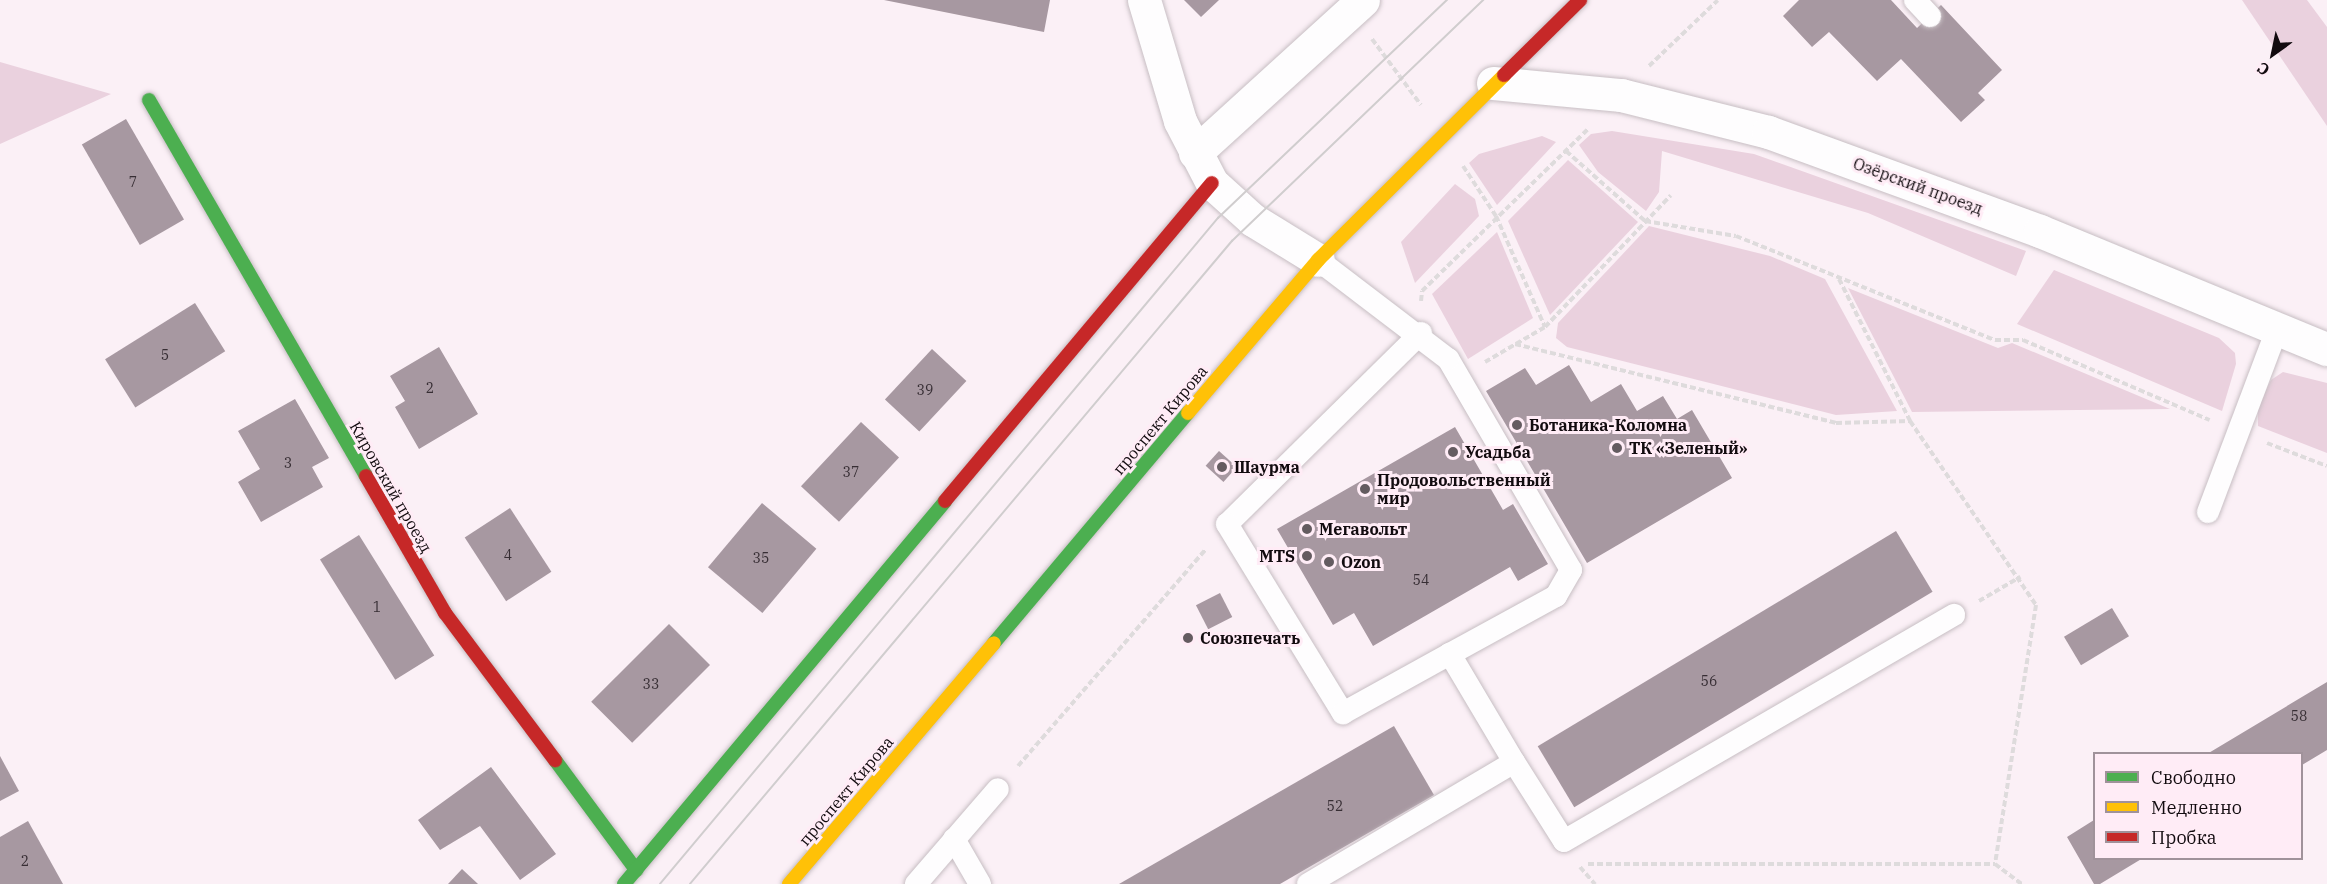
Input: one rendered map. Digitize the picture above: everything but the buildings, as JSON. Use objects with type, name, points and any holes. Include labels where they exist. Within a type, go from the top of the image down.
[{"type":"street","points":[[1144,0],[1180,121],[1212,183],[1253,220],[1318,260]]},
{"type":"street","points":[[1196,153],[1363,0]]},
{"type":"street","name":"проспект Кирова","points":[[789,884],[1318,260],[1493,83],[1580,0]]},
{"type":"street","name":"Озёрский проезд","points":[[1493,83],[1621,95],[1768,132],[2040,231],[2327,349]]},
{"type":"street","name":"Кировский проезд","points":[[149,100],[445,613],[636,870]]},
{"type":"street","points":[[624,884],[1212,183]]},
{"type":"lane","points":[[1318,260],[1421,333],[1458,377],[1571,570],[1556,596],[1343,712],[1227,524],[1421,333]]},
{"type":"lane","points":[[2208,512],[2240,433],[2277,329]]},
{"type":"lane","points":[[1450,654],[1564,841],[1954,615]]},
{"type":"lane","points":[[1308,884],[1514,762]]},
{"type":"lane","points":[[916,884],[998,789]]},
{"type":"lane","points":[[954,839],[980,884]]},
{"type":"path","points":[[1421,333],[1422,291],[1566,151],[1645,221],[1736,236],[1995,340],[2023,340],[2240,433],[2327,466]]},
{"type":"path","points":[[1458,377],[1545,327],[1671,195]]},
{"type":"path","points":[[1839,278],[1910,421],[2020,577],[2036,605],[1995,864]]},
{"type":"path","points":[[1515,344],[1836,423],[1910,421]]},
{"type":"path","points":[[998,789],[1227,524]]},
{"type":"path","points":[[1954,615],[2020,577]]},
{"type":"path","points":[[1578,864],[1995,864],[2022,884]]},
{"type":"shaded area","points":[[2242,0],[2307,0],[2327,27],[2327,126]]},
{"type":"shaded area","points":[[0,62],[111,94],[0,144]]},
{"type":"shaded area","points":[[1612,131],[1754,154],[2026,251],[2016,276],[1868,213],[1662,151],[1659,192],[1646,211],[1598,172],[1579,145],[1591,134]]},
{"type":"shaded area","points":[[1542,136],[1556,142],[1497,205],[1469,163],[1479,154]]},
{"type":"shaded area","points":[[1568,160],[1638,222],[1550,315],[1508,221]]},
{"type":"shaded area","points":[[1455,184],[1475,199],[1479,216],[1415,283],[1401,242]]},
{"type":"shaded area","points":[[1649,226],[1770,256],[1825,279],[1897,411],[1836,415],[1567,347],[1556,338],[1558,323]]},
{"type":"shaded area","points":[[1497,232],[1533,318],[1468,359],[1432,294]]},
{"type":"shaded area","points":[[2054,270],[2219,338],[2235,353],[2236,364],[2222,411],[2017,324]]},
{"type":"shaded area","points":[[1848,288],[1998,348],[2012,343],[2170,409],[1912,412]]},
{"type":"shaded area","points":[[2283,372],[2327,383],[2327,453],[2258,426],[2258,406],[2271,380]]},
{"type":"tram line","points":[[660,884],[1218,218],[1447,0]]},
{"type":"tram line","points":[[690,884],[1232,241],[1483,0]]},
{"type":"traffic: fast","points":[[149,100],[366,476]]},
{"type":"traffic: fast","points":[[994,643],[1188,413]]},
{"type":"traffic: fast","points":[[624,884],[945,501]]},
{"type":"traffic: fast","points":[[555,760],[636,870]]},
{"type":"traffic: slow","points":[[1188,413],[1318,260],[1504,75]]},
{"type":"traffic: slow","points":[[789,884],[994,643]]},
{"type":"traffic: jam","points":[[1504,75],[1580,0]]},
{"type":"traffic: jam","points":[[945,501],[1212,183]]},
{"type":"traffic: jam","points":[[366,476],[445,613],[555,760]]},
{"type":"place","name":"Ботаника-Коломна","points":[[1517,425]]},
{"type":"place","name":"ТК «Зеленый»","points":[[1617,448]]},
{"type":"place","name":"Усадьба","points":[[1453,452]]},
{"type":"place","name":"Шаурма","points":[[1222,467]]},
{"type":"place","name":"Продовольственный мир","points":[[1365,489]]},
{"type":"place","name":"Мегавольт","points":[[1307,529]]},
{"type":"place","name":"MTS","points":[[1307,556]]},
{"type":"place","name":"Ozon","points":[[1329,562]]},
{"type":"place","name":"Союзпечать","points":[[1188,638]]}]
